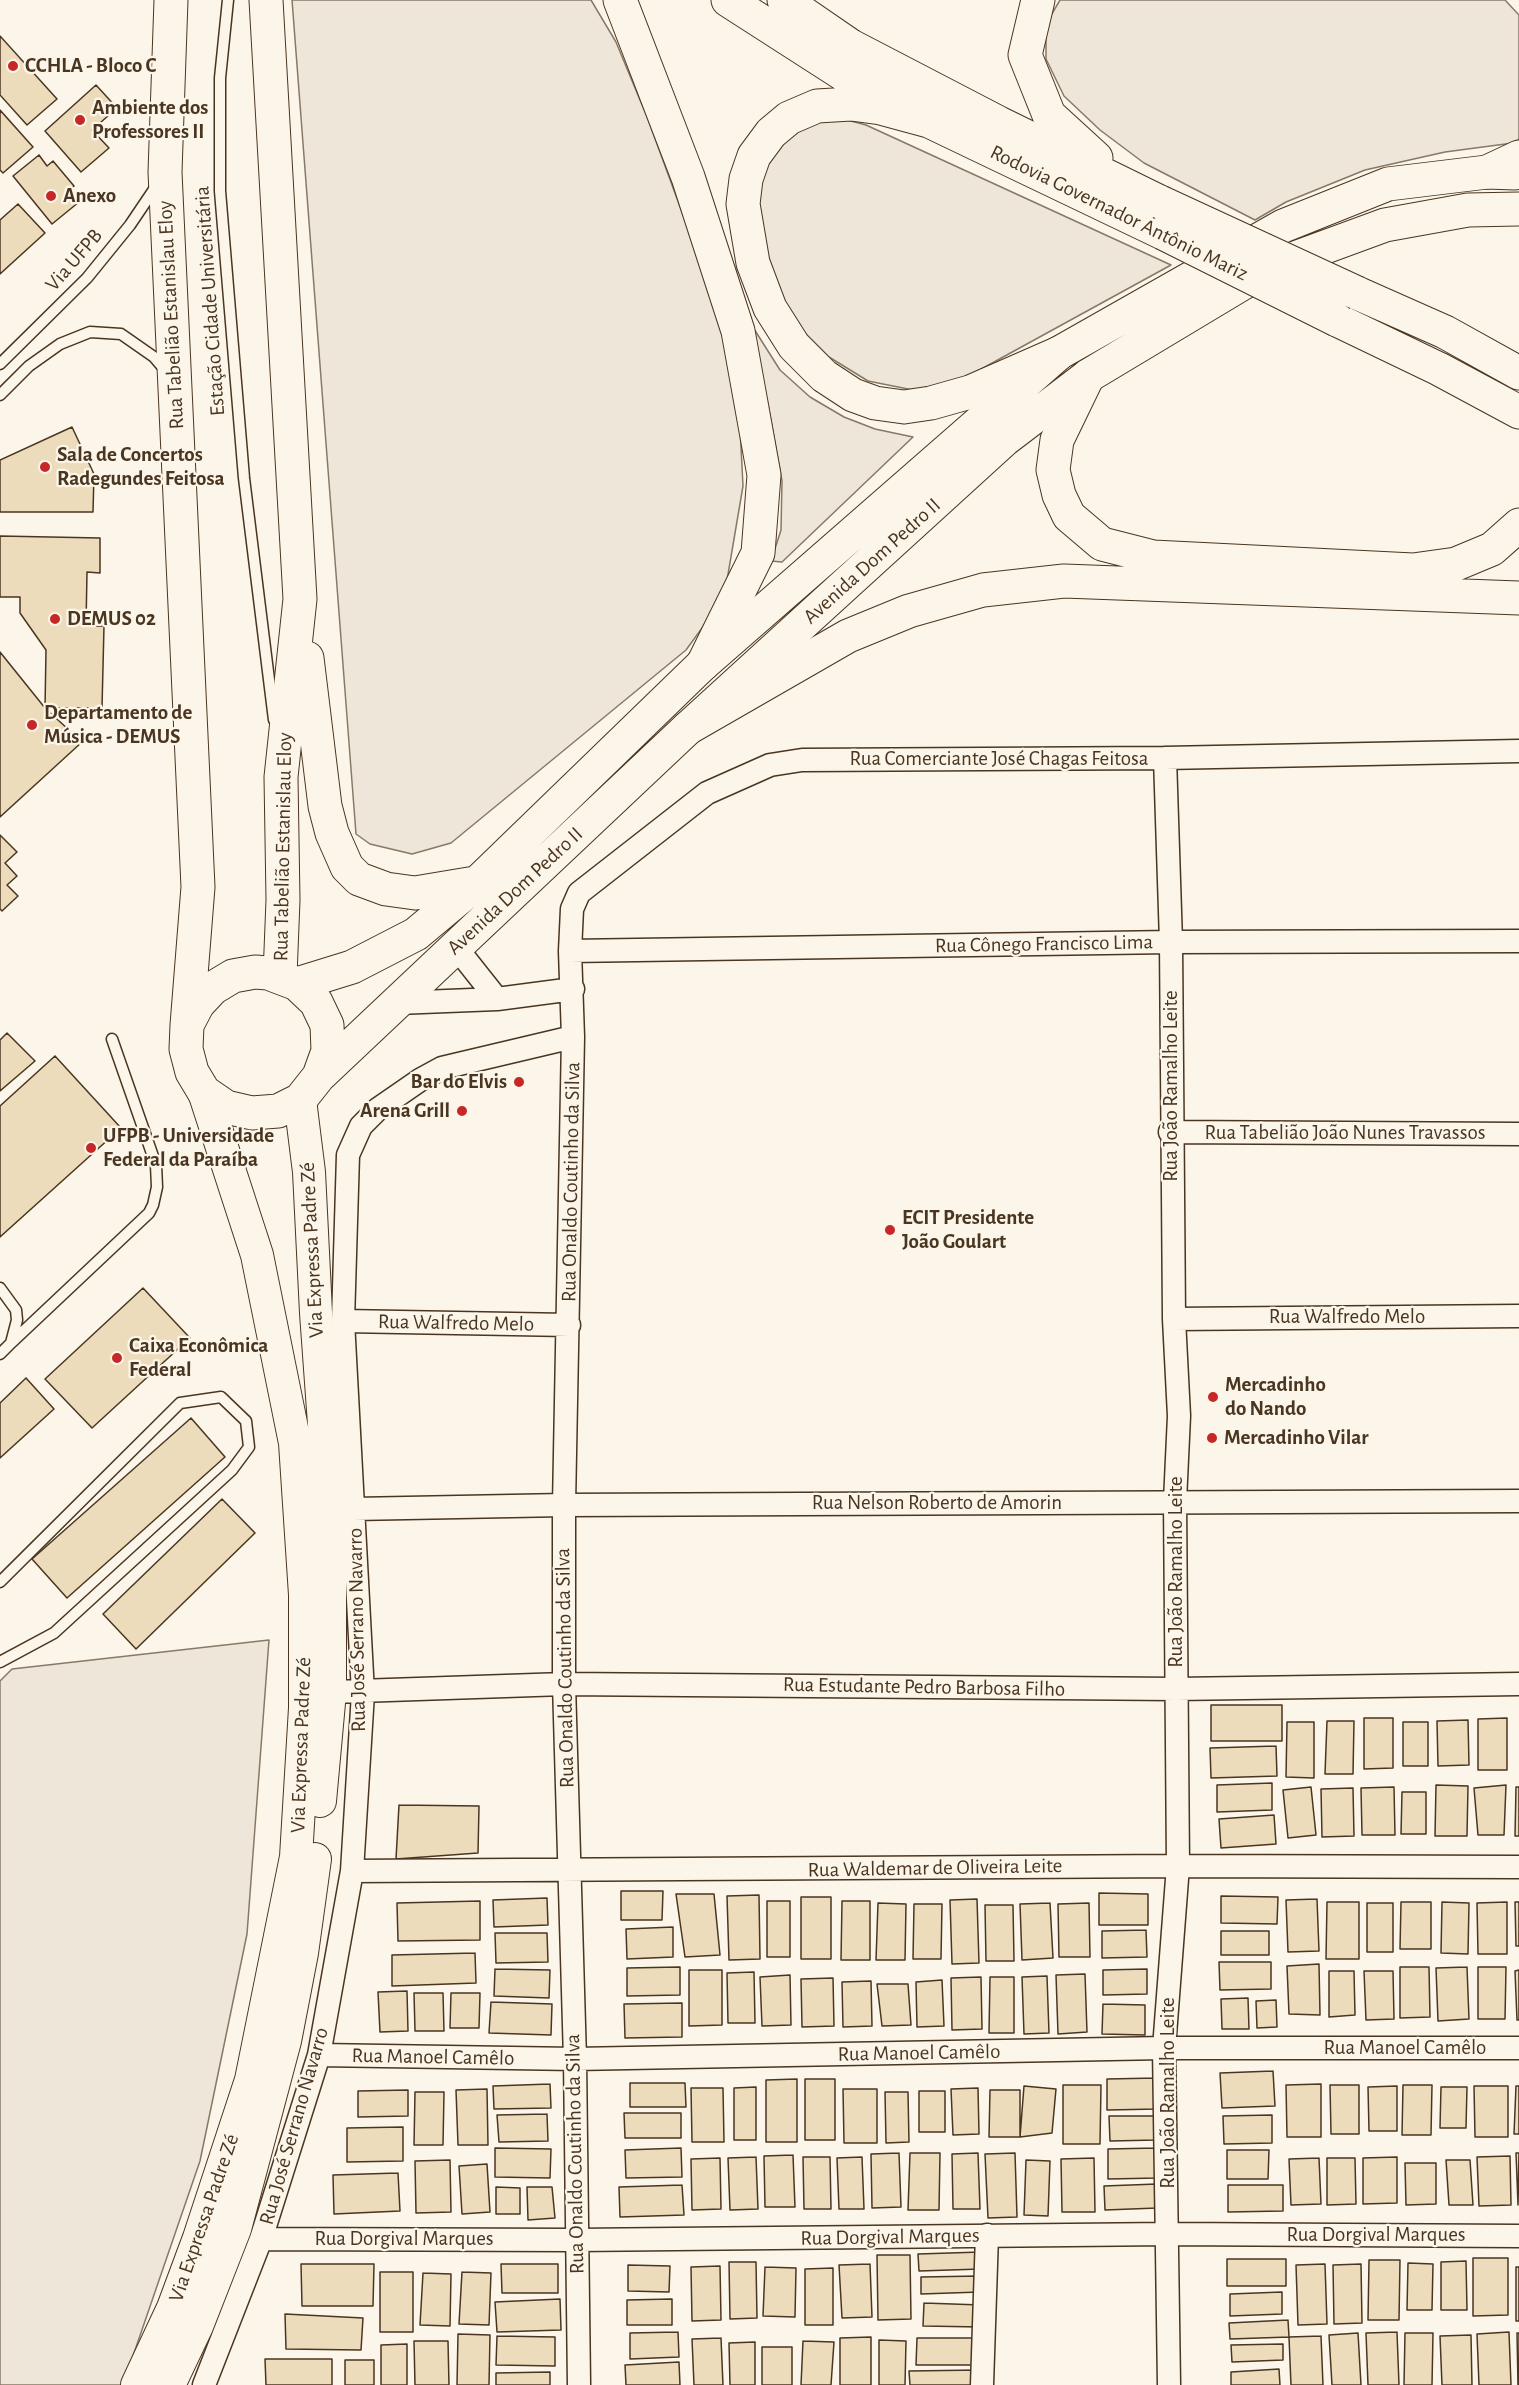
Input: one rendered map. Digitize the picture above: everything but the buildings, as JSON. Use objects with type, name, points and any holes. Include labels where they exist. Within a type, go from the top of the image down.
[{"type":"main road","name":"Rua Tabelião Estanislau Eloy","points":[[171,0],[165,172],[198,887],[187,1026]]},
{"type":"main road","name":"Rua Tabelião Estanislau Eloy","points":[[266,0],[300,599],[281,777],[283,900],[288,980]]},
{"type":"main road","points":[[620,0],[688,177],[738,331],[764,475],[758,553],[703,664]]},
{"type":"main road","name":"Rodovia Governador Antônio Mariz","points":[[728,0],[854,81],[929,121],[1156,210],[1357,293],[1445,332],[1519,373]]},
{"type":"main road","name":"Rodovia Governador Antônio Mariz","points":[[784,0],[850,46],[999,123],[1156,210],[1337,320],[1439,369],[1519,412]]},
{"type":"main road","points":[[1038,0],[1025,55],[1049,115],[1156,210]]},
{"type":"main road","points":[[929,121],[881,108],[851,104],[817,106],[789,118],[771,133],[754,156],[746,179],[743,204],[753,263],[770,308],[794,346],[824,376],[853,395],[875,403],[904,407],[931,403],[970,392],[1059,353]]},
{"type":"main road","points":[[1487,171],[1519,157]]},
{"type":"main road","name":"Avenida Dom Pedro II","points":[[288,980],[384,952],[416,934],[477,883],[703,664],[1059,353],[1283,226],[1388,184],[1487,171],[1519,174]]},
{"type":"main road","name":"Avenida Dom Pedro II","points":[[309,1088],[455,946],[688,728],[1004,440],[1088,376],[1268,268],[1385,225],[1468,210],[1519,209]]},
{"type":"main road","points":[[1445,332],[1519,360]]},
{"type":"main road","points":[[1439,369],[1512,428],[1519,439]]},
{"type":"main road","points":[[1088,376],[1057,440],[1053,470],[1059,495],[1069,516],[1102,544],[1153,557],[1413,570],[1456,564],[1492,549],[1519,525]]},
{"type":"main road","points":[[688,728],[848,636],[909,611],[983,590],[1064,581],[1519,598]]},
{"type":"main road","points":[[300,599],[325,806],[332,833],[347,867],[359,879],[386,890],[415,893],[477,883]]},
{"type":"main road","points":[[255,972],[288,980],[316,1002],[327,1025],[328,1051],[309,1088],[278,1111],[252,1113],[226,1107],[204,1092],[192,1072],[186,1049],[187,1026],[198,1004],[213,988],[233,976],[255,972]]},
{"type":"main road","name":"Via Expressa Padre Zé","points":[[169,2385],[197,2326],[235,2229],[285,2041],[314,1868],[330,1692],[330,1507],[316,1313],[309,1172],[309,1088]]},
{"type":"main road","name":"Via Expressa Padre Zé","points":[[137,2385],[173,2308],[199,2238],[251,2080],[296,1857],[305,1708],[305,1595],[296,1443],[257,1255],[204,1092]]},
{"type":"street","name":"Rua Comerciante José Chagas Feitosa","points":[[570,951],[572,909],[579,893],[588,884],[707,793],[770,765],[802,760],[1165,758],[1519,751]]},
{"type":"street","name":"Rua João Ramalho Leite","points":[[1165,758],[1171,942],[1170,1132],[1174,1318],[1179,1416],[1175,1501],[1178,1866],[1164,2048],[1170,2385]]},
{"type":"street","name":"Rua Cônego Francisco Lima","points":[[570,951],[1171,942],[1519,941]]},
{"type":"street","points":[[455,946],[497,999]]},
{"type":"street","name":"Rua Onaldo Coutinho da Silva","points":[[570,951],[573,1036],[564,1505],[564,1684],[575,2059],[579,2385]]},
{"type":"street","points":[[397,1004],[497,999],[573,989]]},
{"type":"street","name":"Rua José Serrano Navarro","points":[[204,2385],[261,2239],[319,2055],[352,1871],[363,1693],[343,1322],[346,1170],[352,1141],[361,1126],[397,1095],[442,1068],[573,1036]]},
{"type":"street","name":"Rua Tabelião João Nunes Travassos","points":[[1170,1132],[1519,1134]]},
{"type":"street","name":"Rua Walfredo Melo","points":[[1174,1318],[1519,1316]]},
{"type":"street","name":"Rua Walfredo Melo","points":[[343,1322],[568,1325]]},
{"type":"street","name":"Rua Nelson Roberto de Amorin","points":[[354,1509],[564,1505],[1519,1501]]},
{"type":"street","name":"Rua Estudante Pedro Barbosa Filho","points":[[330,1692],[363,1693],[564,1684],[1176,1689],[1519,1684]]},
{"type":"street","name":"Rua Waldemar de Oliveira Leite","points":[[352,1871],[1178,1866],[1519,1867]]},
{"type":"street","name":"Rua Manoel Camêlo","points":[[319,2055],[575,2059],[1164,2048],[1519,2048]]},
{"type":"street","name":"Rua Dorgival Marques","points":[[261,2239],[576,2240],[1168,2234],[1519,2236]]},
{"type":"street","points":[[982,2385],[987,2235]]},
{"type":"lane","name":"Estação Cidade Universitária","points":[[228,0],[220,78],[220,191],[244,478],[281,777]]},
{"type":"lane","name":"Via UFPB","points":[[0,364],[87,278],[130,225],[165,172]]},
{"type":"lane","points":[[0,395],[29,366],[60,344],[90,332],[120,334],[133,341],[154,357],[174,381]]},
{"type":"lane","points":[[0,1354],[149,1213],[153,1205],[157,1186],[156,1165],[112,1039]]},
{"type":"lane","points":[[0,1288],[16,1310],[15,1331],[11,1343]]},
{"type":"lane","points":[[0,1582],[180,1403],[220,1397],[246,1421],[249,1447],[232,1470],[54,1633],[0,1662]]},
{"type":"shaded area","points":[[292,0],[591,0],[616,42],[647,117],[714,299],[738,389],[743,486],[724,598],[686,650],[451,843],[412,854],[370,844],[356,834]]},
{"type":"shaded area","points":[[1060,0],[1505,0],[1519,15],[1519,139],[1513,143],[1445,152],[1365,170],[1286,202],[1255,220],[1144,163],[1100,130],[1064,96],[1046,59],[1046,24]]},
{"type":"shaded area","points":[[836,117],[866,125],[1171,265],[963,379],[918,391],[868,381],[829,357],[789,317],[749,200],[767,157],[807,122]]},
{"type":"shaded area","points":[[742,310],[780,370],[810,397],[844,417],[875,429],[913,437],[782,562],[771,561],[781,530],[782,481],[768,404]]},
{"type":"shaded area","points":[[269,1640],[247,1934],[200,2161],[123,2385],[0,2385],[0,1681],[12,1669]]},
{"type":"place","name":"CCHLA - Bloco C","points":[[13,66]]},
{"type":"place","name":"Ambiente dos Professores II","points":[[80,120]]},
{"type":"place","name":"Anexo","points":[[51,196]]},
{"type":"place","name":"Sala de Concertos Radegundes Feitosa","points":[[45,467]]},
{"type":"place","name":"DEMUS 02","points":[[55,619]]},
{"type":"place","name":"Departamento de Música - DEMUS","points":[[32,725]]},
{"type":"place","name":"Bar do Elvis","points":[[519,1082]]},
{"type":"place","name":"Arena Grill","points":[[462,1111]]},
{"type":"place","name":"UFPB - Universidade Federal da Paraíba","points":[[91,1148]]},
{"type":"place","name":"ECIT Presidente João Goulart","points":[[890,1230]]},
{"type":"place","name":"Caixa Econômica Federal","points":[[117,1358]]},
{"type":"place","name":"Mercadinho do Nando","points":[[1213,1397]]},
{"type":"place","name":"Mercadinho Vilar","points":[[1212,1438]]}]
